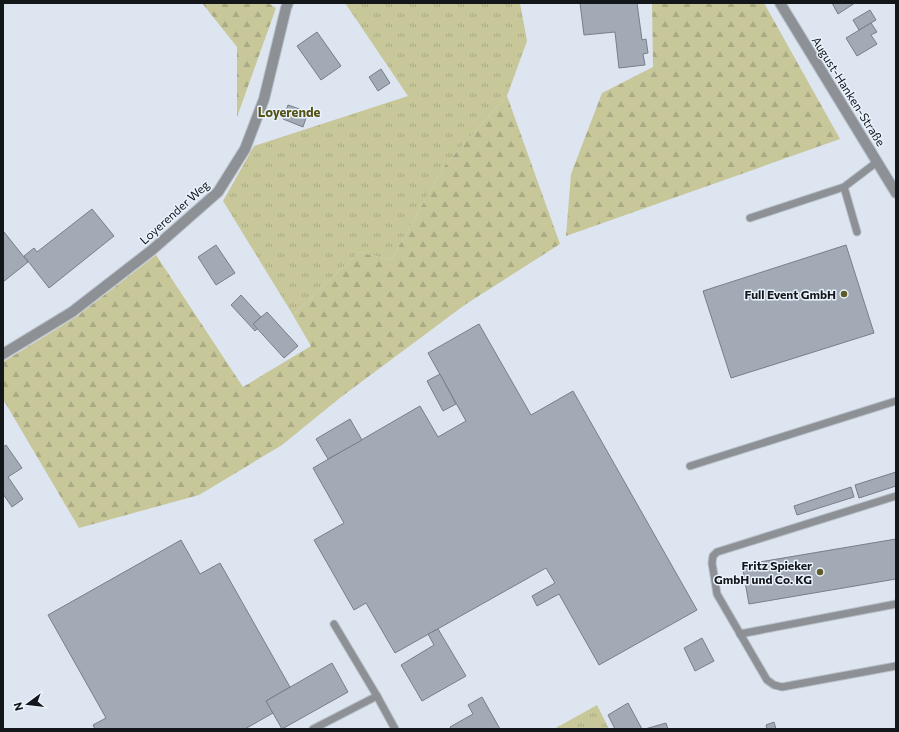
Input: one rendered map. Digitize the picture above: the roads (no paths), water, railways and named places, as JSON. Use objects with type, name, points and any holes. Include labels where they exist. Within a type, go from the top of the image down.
[{"type":"street","name":"Loyerender Weg","points":[[3,354],[72,312],[152,250],[218,192],[244,150],[261,106],[288,3]]},
{"type":"street","name":"August-Hanken-Straße","points":[[780,3],[896,193]]},
{"type":"lane","points":[[750,218],[844,187],[877,162]]},
{"type":"lane","points":[[844,187],[857,232]]},
{"type":"lane","points":[[690,466],[896,401]]},
{"type":"lane","points":[[896,496],[717,552],[713,556],[712,563],[717,594],[768,680],[774,685],[782,687],[896,666]]},
{"type":"lane","points":[[740,634],[896,604]]},
{"type":"lane","points":[[334,624],[395,729]]},
{"type":"lane","points":[[313,729],[377,696]]},
{"type":"place","name":"Full Event GmbH","points":[[844,294]]},
{"type":"place","name":"Fritz Spieker GmbH und Co. KG","points":[[820,572]]},
{"type":"district","name":"Loyerende","points":[[289,112]]}]
